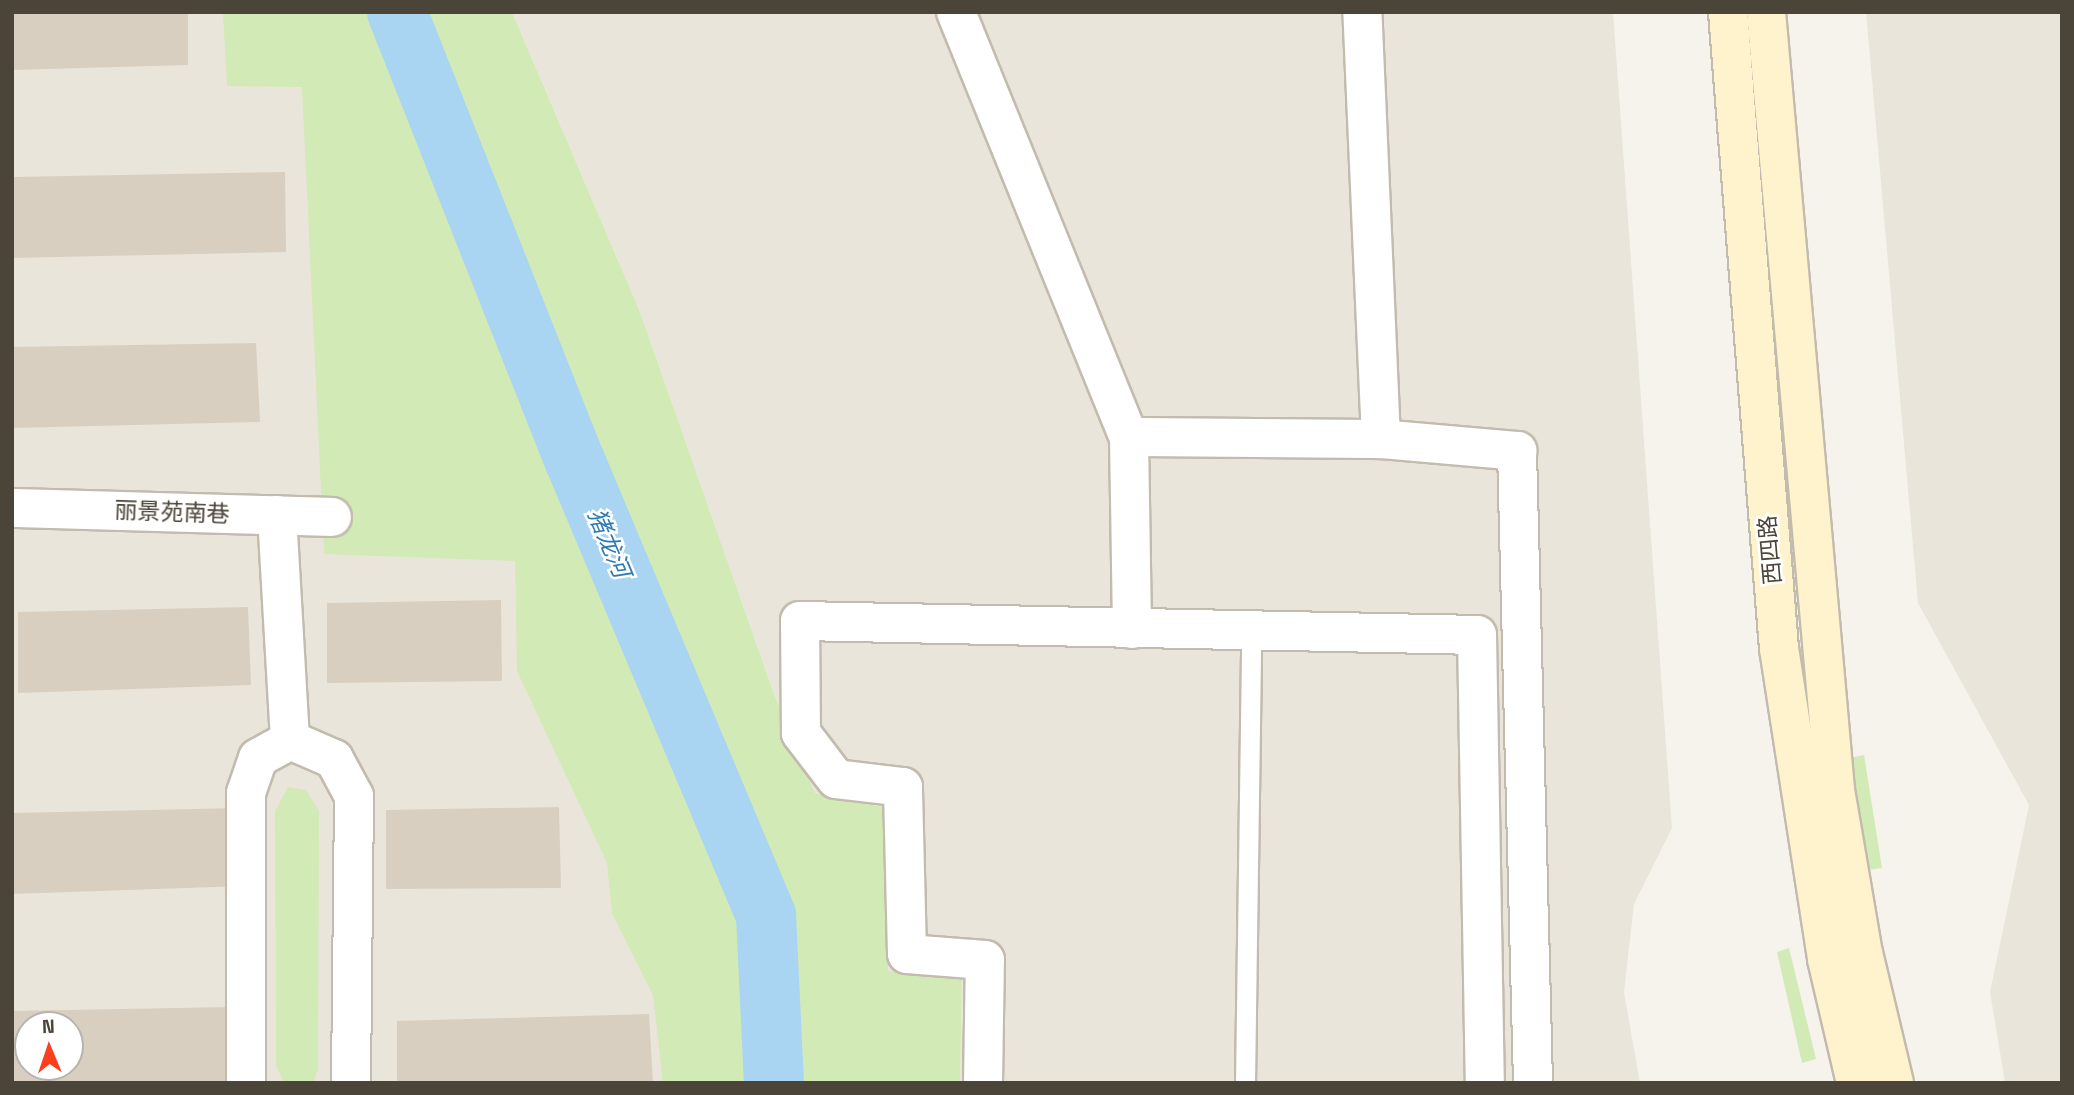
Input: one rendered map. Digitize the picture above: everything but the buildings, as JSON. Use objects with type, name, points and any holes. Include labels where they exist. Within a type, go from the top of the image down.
[{"type":"street","points":[[956,12],[1129,437],[1132,629]]},
{"type":"street","points":[[1362,12],[1381,439]]},
{"type":"street","name":"西四路","points":[[1728,12],[1779,648],[1825,945],[1856,1083]]},
{"type":"street","name":"西四路","points":[[1766,12],[1835,790],[1863,953],[1894,1083]]},
{"type":"street","points":[[1129,437],[1381,439],[1517,450],[1533,1083]]},
{"type":"street","name":"丽景苑南巷","points":[[12,508],[332,517]]},
{"type":"street","points":[[276,515],[290,740]]},
{"type":"street","points":[[983,1083],[985,960],[907,954],[903,787],[836,779],[801,733],[800,621],[1477,635],[1485,1083]]},
{"type":"street","points":[[246,1083],[246,793],[258,758],[290,740]]},
{"type":"street","points":[[290,740],[334,759],[354,796],[351,1083]]},
{"type":"lane","points":[[1245,1083],[1251,631]]},
{"type":"shaded area","points":[[12,12],[319,12],[690,945],[691,1083],[12,1083]]},
{"type":"shaded area","points":[[512,12],[1613,12],[1672,828],[1634,904],[1624,992],[1640,1083],[960,1083],[962,976],[888,971],[886,809],[815,793],[774,694],[640,312]]},
{"type":"shaded area","points":[[1866,12],[2062,12],[2062,1083],[2005,1083],[1990,992],[2029,805],[1918,603]]},
{"type":"green space","points":[[223,12],[512,12],[640,312],[774,694],[815,793],[886,808],[888,971],[962,976],[960,1083],[663,1083],[653,995],[612,913],[607,863],[517,671],[515,561],[324,554],[302,87],[227,86]]},
{"type":"green space","points":[[1864,755],[1882,868],[1868,870],[1850,758]]},
{"type":"green space","points":[[288,787],[306,790],[319,811],[318,1069],[313,1083],[284,1083],[276,1065],[275,811]]},
{"type":"green space","points":[[1789,948],[1816,1059],[1802,1063],[1777,952]]},
{"type":"waterway","name":"猪龙河","points":[[397,12],[575,461],[766,915],[774,1083]]}]
